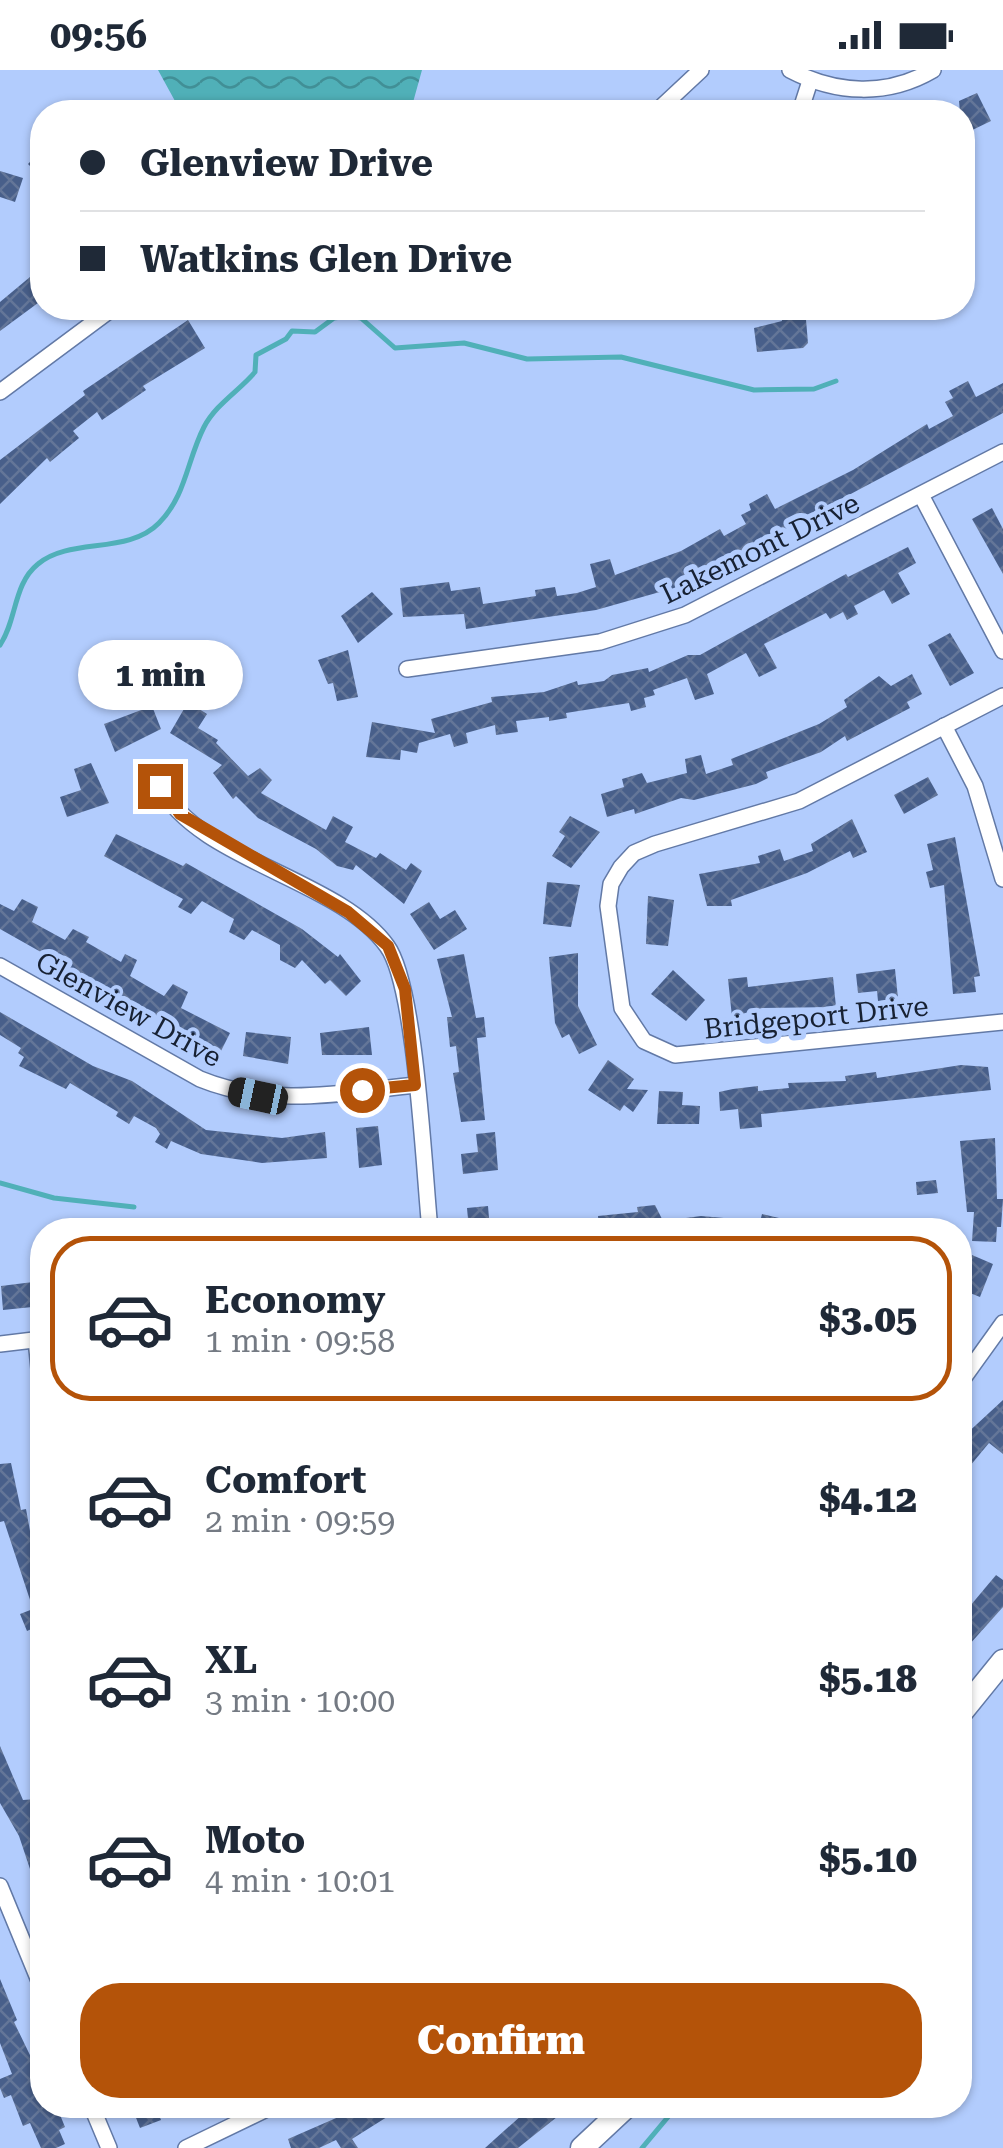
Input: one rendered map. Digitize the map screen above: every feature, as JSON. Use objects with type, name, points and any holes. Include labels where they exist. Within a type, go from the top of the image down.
[{"type":"main road","points":[[972,1699],[1003,1661]]},
{"type":"main road","points":[[582,2148],[614,2118]]},
{"type":"street","points":[[669,100],[701,70]]},
{"type":"street","points":[[790,70],[810,81],[847,90],[896,86],[933,70]]},
{"type":"street","points":[[804,100],[810,81]]},
{"type":"street","points":[[0,392],[97,320]]},
{"type":"street","name":"Lakemont Drive","points":[[407,669],[600,642],[642,630],[725,598],[1003,452]]},
{"type":"street","points":[[921,495],[1003,651]]},
{"type":"street","name":"Bridgeport Drive","points":[[1003,696],[800,802],[634,854],[611,884],[608,906],[618,989],[631,1026],[644,1041],[675,1055],[1003,1022]]},
{"type":"street","points":[[944,726],[975,786],[1003,879]]},
{"type":"street","points":[[160,786],[180,814],[348,912],[388,946],[405,989],[429,1218]]},
{"type":"street","name":"Glenview Drive","points":[[0,966],[200,1079],[229,1090],[288,1098],[415,1085]]},
{"type":"street","points":[[972,1366],[1003,1323]]},
{"type":"street","points":[[0,1344],[30,1341]]},
{"type":"street","points":[[0,1886],[30,1959]]},
{"type":"street","points":[[96,2118],[109,2148]]},
{"type":"street","points":[[186,2148],[248,2118]]},
{"type":"water","points":[[158,70],[422,70],[414,100],[174,100]]},
{"type":"building","points":[[977,93],[991,121],[975,129],[975,100],[961,100]]},
{"type":"building","points":[[0,171],[23,178],[15,202],[0,197]]},
{"type":"building","points":[[30,277],[30,309],[0,331],[0,302]]},
{"type":"building","points":[[188,320],[205,348],[143,386],[146,390],[102,420],[97,412],[73,431],[79,438],[50,462],[47,458],[0,504],[0,460],[85,395],[83,391]]},
{"type":"building","points":[[806,320],[808,343],[803,348],[757,352],[754,328]]},
{"type":"building","points":[[968,381],[976,397],[1003,383],[1003,413],[674,588],[596,610],[466,629],[464,614],[403,617],[400,588],[449,582],[451,591],[480,587],[483,604],[536,596],[535,590],[555,587],[557,596],[577,593],[596,587],[590,564],[610,559],[615,575],[681,551],[720,529],[724,536],[746,524],[741,515],[751,510],[749,504],[767,494],[775,509],[853,470],[927,424],[929,429],[953,416],[945,402],[953,398],[949,391]]},
{"type":"building","points":[[992,508],[1003,529],[1003,574],[972,519]]},
{"type":"building","points":[[908,547],[916,563],[898,573],[910,594],[892,604],[884,590],[854,606],[858,614],[847,620],[843,612],[830,619],[826,613],[764,644],[777,668],[759,677],[746,653],[707,674],[714,694],[695,700],[687,678],[653,690],[655,695],[644,698],[646,707],[631,711],[629,703],[566,713],[567,718],[549,721],[549,717],[516,721],[518,732],[496,735],[495,725],[466,733],[468,743],[454,747],[450,734],[419,743],[417,753],[401,750],[400,760],[366,757],[372,722],[435,733],[431,719],[492,702],[491,697],[544,692],[577,681],[578,685],[604,681],[612,675],[648,668],[649,672],[688,655],[700,655],[846,574],[848,577]]},
{"type":"building","points":[[372,592],[393,614],[358,643],[341,616]]},
{"type":"building","points":[[950,633],[974,673],[950,686],[928,645]]},
{"type":"building","points":[[348,650],[358,697],[337,701],[333,683],[328,684],[318,660]]},
{"type":"building","points":[[912,674],[922,694],[907,702],[910,708],[847,741],[845,736],[821,752],[766,772],[768,778],[756,784],[694,800],[681,798],[635,814],[634,809],[607,817],[601,794],[624,787],[622,779],[642,773],[647,783],[687,773],[685,759],[701,755],[706,774],[733,765],[731,759],[819,724],[847,707],[844,700],[879,676],[891,686]]},
{"type":"building","points":[[188,702],[207,714],[198,728],[218,740],[216,743],[248,776],[260,768],[272,780],[261,793],[326,830],[333,816],[353,827],[345,842],[376,858],[380,853],[406,870],[411,863],[422,871],[404,904],[356,865],[353,870],[337,866],[316,849],[258,818],[236,796],[233,799],[213,773],[222,765],[170,733]]},
{"type":"building","points":[[152,706],[161,729],[115,752],[104,724]]},
{"type":"building","points":[[91,763],[109,803],[67,817],[60,797],[81,790],[74,769]]},
{"type":"building","points":[[928,777],[938,795],[904,814],[894,795]]},
{"type":"building","points":[[570,816],[600,832],[571,868],[552,856],[565,836],[559,832]]},
{"type":"building","points":[[852,819],[867,852],[853,858],[850,851],[807,873],[731,900],[732,906],[707,906],[699,874],[760,863],[758,856],[780,849],[784,861],[813,851],[811,844]]},
{"type":"building","points":[[116,834],[183,866],[186,863],[302,929],[338,957],[340,954],[361,981],[346,996],[330,980],[325,984],[302,960],[295,968],[280,960],[280,945],[252,930],[244,940],[229,932],[234,919],[202,901],[191,914],[178,907],[183,899],[104,856]]},
{"type":"building","points":[[955,837],[980,976],[974,977],[976,992],[953,994],[944,885],[930,888],[926,872],[933,870],[927,844]]},
{"type":"building","points":[[547,882],[580,885],[571,927],[543,924]]},
{"type":"building","points":[[648,896],[674,900],[668,946],[646,944]]},
{"type":"building","points":[[22,899],[38,907],[32,922],[65,940],[73,929],[89,937],[86,942],[121,962],[125,954],[137,960],[130,976],[164,996],[173,984],[188,992],[181,1008],[230,1033],[220,1053],[0,929],[0,904],[14,911]]},
{"type":"building","points":[[429,902],[440,919],[455,910],[467,929],[434,950],[410,914]]},
{"type":"building","points":[[578,953],[578,1006],[597,1045],[579,1054],[569,1034],[562,1038],[555,1023],[549,957]]},
{"type":"building","points":[[464,954],[476,1018],[484,1017],[486,1037],[477,1038],[485,1120],[461,1122],[453,1073],[459,1072],[456,1046],[450,1047],[447,1017],[452,1017],[437,959]]},
{"type":"building","points":[[895,969],[898,998],[878,1001],[877,991],[858,993],[856,974]]},
{"type":"building","points":[[673,970],[705,1000],[686,1021],[651,994]]},
{"type":"building","points":[[747,977],[748,987],[833,977],[836,1007],[762,1008],[732,1017],[728,979]]},
{"type":"building","points":[[0,1012],[93,1066],[132,1081],[206,1130],[282,1138],[325,1132],[327,1158],[262,1163],[201,1154],[171,1141],[167,1149],[155,1142],[160,1134],[156,1128],[134,1116],[129,1124],[116,1116],[118,1112],[70,1083],[66,1089],[19,1066],[24,1057],[18,1053],[21,1048],[0,1035]]},
{"type":"building","points":[[369,1027],[372,1055],[322,1055],[320,1033]]},
{"type":"building","points":[[246,1032],[291,1037],[288,1064],[243,1056]]},
{"type":"building","points":[[608,1060],[634,1079],[627,1089],[648,1090],[633,1112],[624,1105],[620,1111],[588,1090]]},
{"type":"building","points":[[961,1065],[988,1067],[991,1090],[761,1114],[762,1127],[740,1129],[738,1109],[720,1111],[719,1092],[733,1089],[789,1088],[788,1083],[846,1081],[845,1076],[876,1072],[877,1078]]},
{"type":"building","points":[[659,1091],[683,1092],[682,1105],[700,1106],[699,1124],[657,1124]]},
{"type":"building","points":[[378,1126],[382,1165],[359,1168],[356,1128]]},
{"type":"building","points":[[495,1132],[498,1170],[463,1174],[461,1154],[478,1152],[476,1134]]},
{"type":"building","points":[[995,1138],[997,1199],[1003,1199],[1001,1227],[997,1227],[996,1242],[972,1241],[974,1212],[967,1212],[960,1141]]},
{"type":"building","points":[[936,1180],[938,1193],[917,1195],[916,1182]]},
{"type":"building","points":[[655,1205],[662,1218],[598,1218],[638,1212],[637,1207]]},
{"type":"building","points":[[488,1206],[489,1218],[468,1218],[467,1208]]},
{"type":"building","points":[[972,1255],[993,1264],[980,1297],[972,1294]]},
{"type":"building","points":[[30,1282],[30,1307],[3,1310],[1,1286]]},
{"type":"building","points":[[1003,1400],[1003,1454],[989,1443],[972,1464],[972,1429]]},
{"type":"building","points":[[11,1463],[21,1510],[26,1509],[30,1531],[30,1600],[4,1521],[0,1522],[0,1464]]},
{"type":"building","points":[[996,1575],[1003,1580],[1003,1607],[972,1642],[972,1604]]},
{"type":"building","points":[[30,1610],[30,1630],[27,1631],[20,1614]]},
{"type":"building","points":[[0,1746],[23,1800],[30,1799],[30,1869],[19,1836],[0,1803]]},
{"type":"building","points":[[0,1979],[30,2055],[30,2118],[61,2118],[65,2127],[59,2130],[65,2144],[41,2148],[30,2123],[23,2126],[11,2095],[4,2098],[0,2079],[12,2074],[0,2043]]},
{"type":"building","points":[[136,2118],[160,2118],[161,2120],[140,2128]]},
{"type":"building","points":[[336,2118],[385,2118],[352,2139],[358,2148],[341,2148],[336,2140],[319,2148],[291,2148],[288,2139]]},
{"type":"building","points":[[518,2118],[556,2118],[518,2148],[485,2148]]},
{"type":"waterway","points":[[0,645],[19,592],[38,564],[66,551],[132,539],[159,523],[175,501],[209,419],[255,372],[256,355],[286,339],[292,331],[315,332],[331,320]]},
{"type":"waterway","points":[[363,320],[395,348],[464,343],[527,359],[621,357],[754,390],[814,389],[836,381]]},
{"type":"waterway","points":[[0,1183],[54,1198],[134,1207]]},
{"type":"waterway","points":[[642,2148],[667,2118]]},
{"type":"route","points":[[160,786],[180,814],[348,912],[388,946],[405,989],[415,1085],[362,1090]]}]
